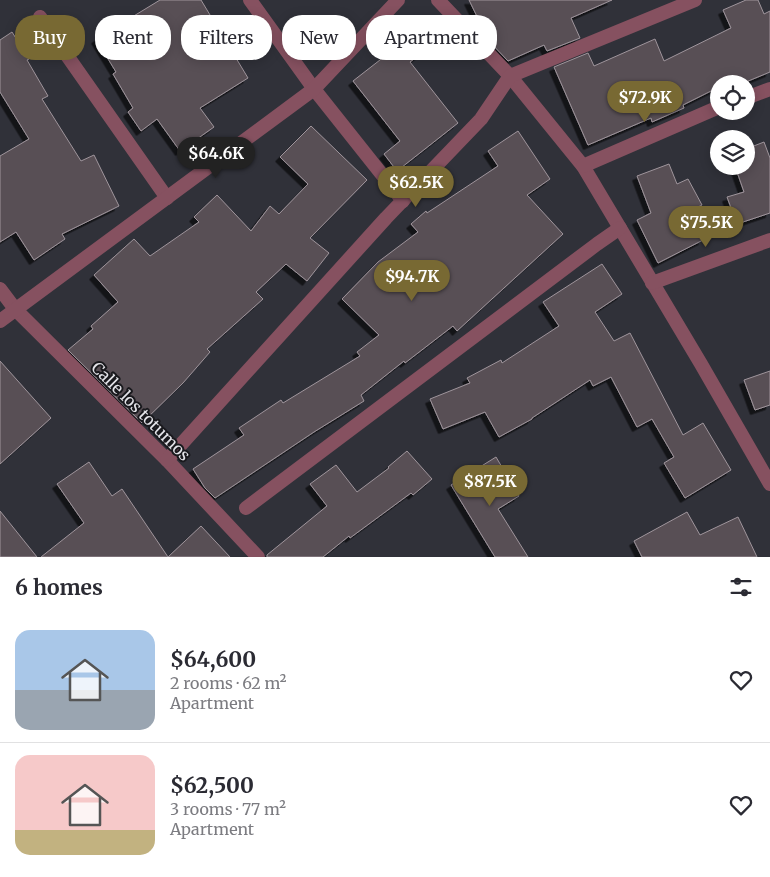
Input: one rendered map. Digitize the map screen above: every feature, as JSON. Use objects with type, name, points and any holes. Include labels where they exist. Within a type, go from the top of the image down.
[{"type":"street","points":[[250,0],[314,89],[403,201]]},
{"type":"street","points":[[0,321],[314,89],[398,0]]},
{"type":"street","points":[[438,0],[510,76],[583,166],[770,484]]},
{"type":"street","points":[[167,460],[403,201],[481,119],[510,76],[695,0]]},
{"type":"street","points":[[70,60],[167,198]]},
{"type":"street","points":[[755,95],[770,89]]},
{"type":"street","points":[[583,166],[710,112]]},
{"type":"street","points":[[246,508],[620,228]]},
{"type":"street","points":[[652,283],[770,240]]},
{"type":"street","name":"Calle los totumos","points":[[0,289],[15,309],[167,460],[258,557]]},
{"type":"building","points":[[160,0],[201,0],[210,15],[181,15],[181,60],[237,60],[248,78],[200,108],[214,127],[180,151],[157,119],[141,131],[128,112],[133,108],[113,74],[116,72],[109,60],[171,60],[171,15],[135,15]]},
{"type":"building","points":[[469,0],[612,0],[571,18],[580,38],[547,51],[544,45],[508,61],[497,49],[497,15],[476,15]]},
{"type":"building","points":[[746,0],[758,0],[764,14],[770,11],[770,72],[755,78],[755,75],[710,75],[710,92],[683,105],[684,108],[652,122],[651,118],[588,145],[554,67],[588,53],[594,66],[655,39],[664,61],[731,28],[723,10]]},
{"type":"building","points":[[12,32],[15,37],[15,60],[27,60],[48,96],[42,99],[81,161],[94,155],[119,206],[62,234],[65,239],[34,260],[16,232],[0,242],[0,156],[29,139],[0,92],[0,40]]},
{"type":"building","points":[[380,60],[413,60],[410,62],[458,123],[397,171],[384,154],[400,141],[353,81]]},
{"type":"building","points":[[311,126],[367,180],[310,238],[329,253],[307,281],[286,264],[256,292],[263,299],[207,349],[210,352],[183,383],[142,423],[68,350],[93,329],[91,326],[118,302],[94,275],[134,239],[150,256],[199,222],[194,217],[217,195],[251,231],[270,206],[279,214],[308,184],[280,157]]},
{"type":"building","points":[[518,131],[550,179],[527,195],[563,234],[457,331],[453,326],[361,395],[364,401],[215,498],[205,488],[193,469],[244,435],[239,428],[281,400],[283,403],[360,356],[357,352],[379,335],[342,299],[378,262],[418,232],[411,224],[426,211],[427,213],[498,166],[488,151]]},
{"type":"building","points":[[764,142],[770,158],[770,213],[737,224],[727,197],[744,192],[738,175],[755,175],[755,146]]},
{"type":"building","points":[[669,164],[677,184],[688,179],[702,205],[688,212],[703,240],[658,263],[637,220],[651,213],[637,176]]},
{"type":"building","points":[[602,264],[622,294],[595,312],[614,341],[630,333],[683,435],[703,423],[731,470],[685,498],[664,463],[674,457],[652,419],[637,427],[611,377],[593,386],[590,380],[532,419],[499,437],[485,412],[443,429],[430,399],[470,383],[467,378],[501,360],[502,363],[559,326],[543,302]]},
{"type":"building","points":[[0,361],[51,418],[0,464]]},
{"type":"building","points":[[770,371],[770,405],[755,410],[744,380]]},
{"type":"building","points":[[407,451],[432,479],[413,495],[411,493],[350,538],[349,536],[323,557],[267,557],[267,555],[327,506],[310,484],[336,465],[357,492],[389,468]]},
{"type":"building","points":[[496,457],[519,496],[498,509],[528,557],[495,557],[451,485]]},
{"type":"building","points":[[89,462],[112,496],[122,489],[168,557],[41,557],[84,523],[57,484]]},
{"type":"building","points":[[0,511],[37,557],[0,557]]},
{"type":"building","points":[[687,512],[700,535],[738,517],[757,557],[642,557],[634,541]]},
{"type":"building","points":[[201,526],[230,557],[168,557]]}]
